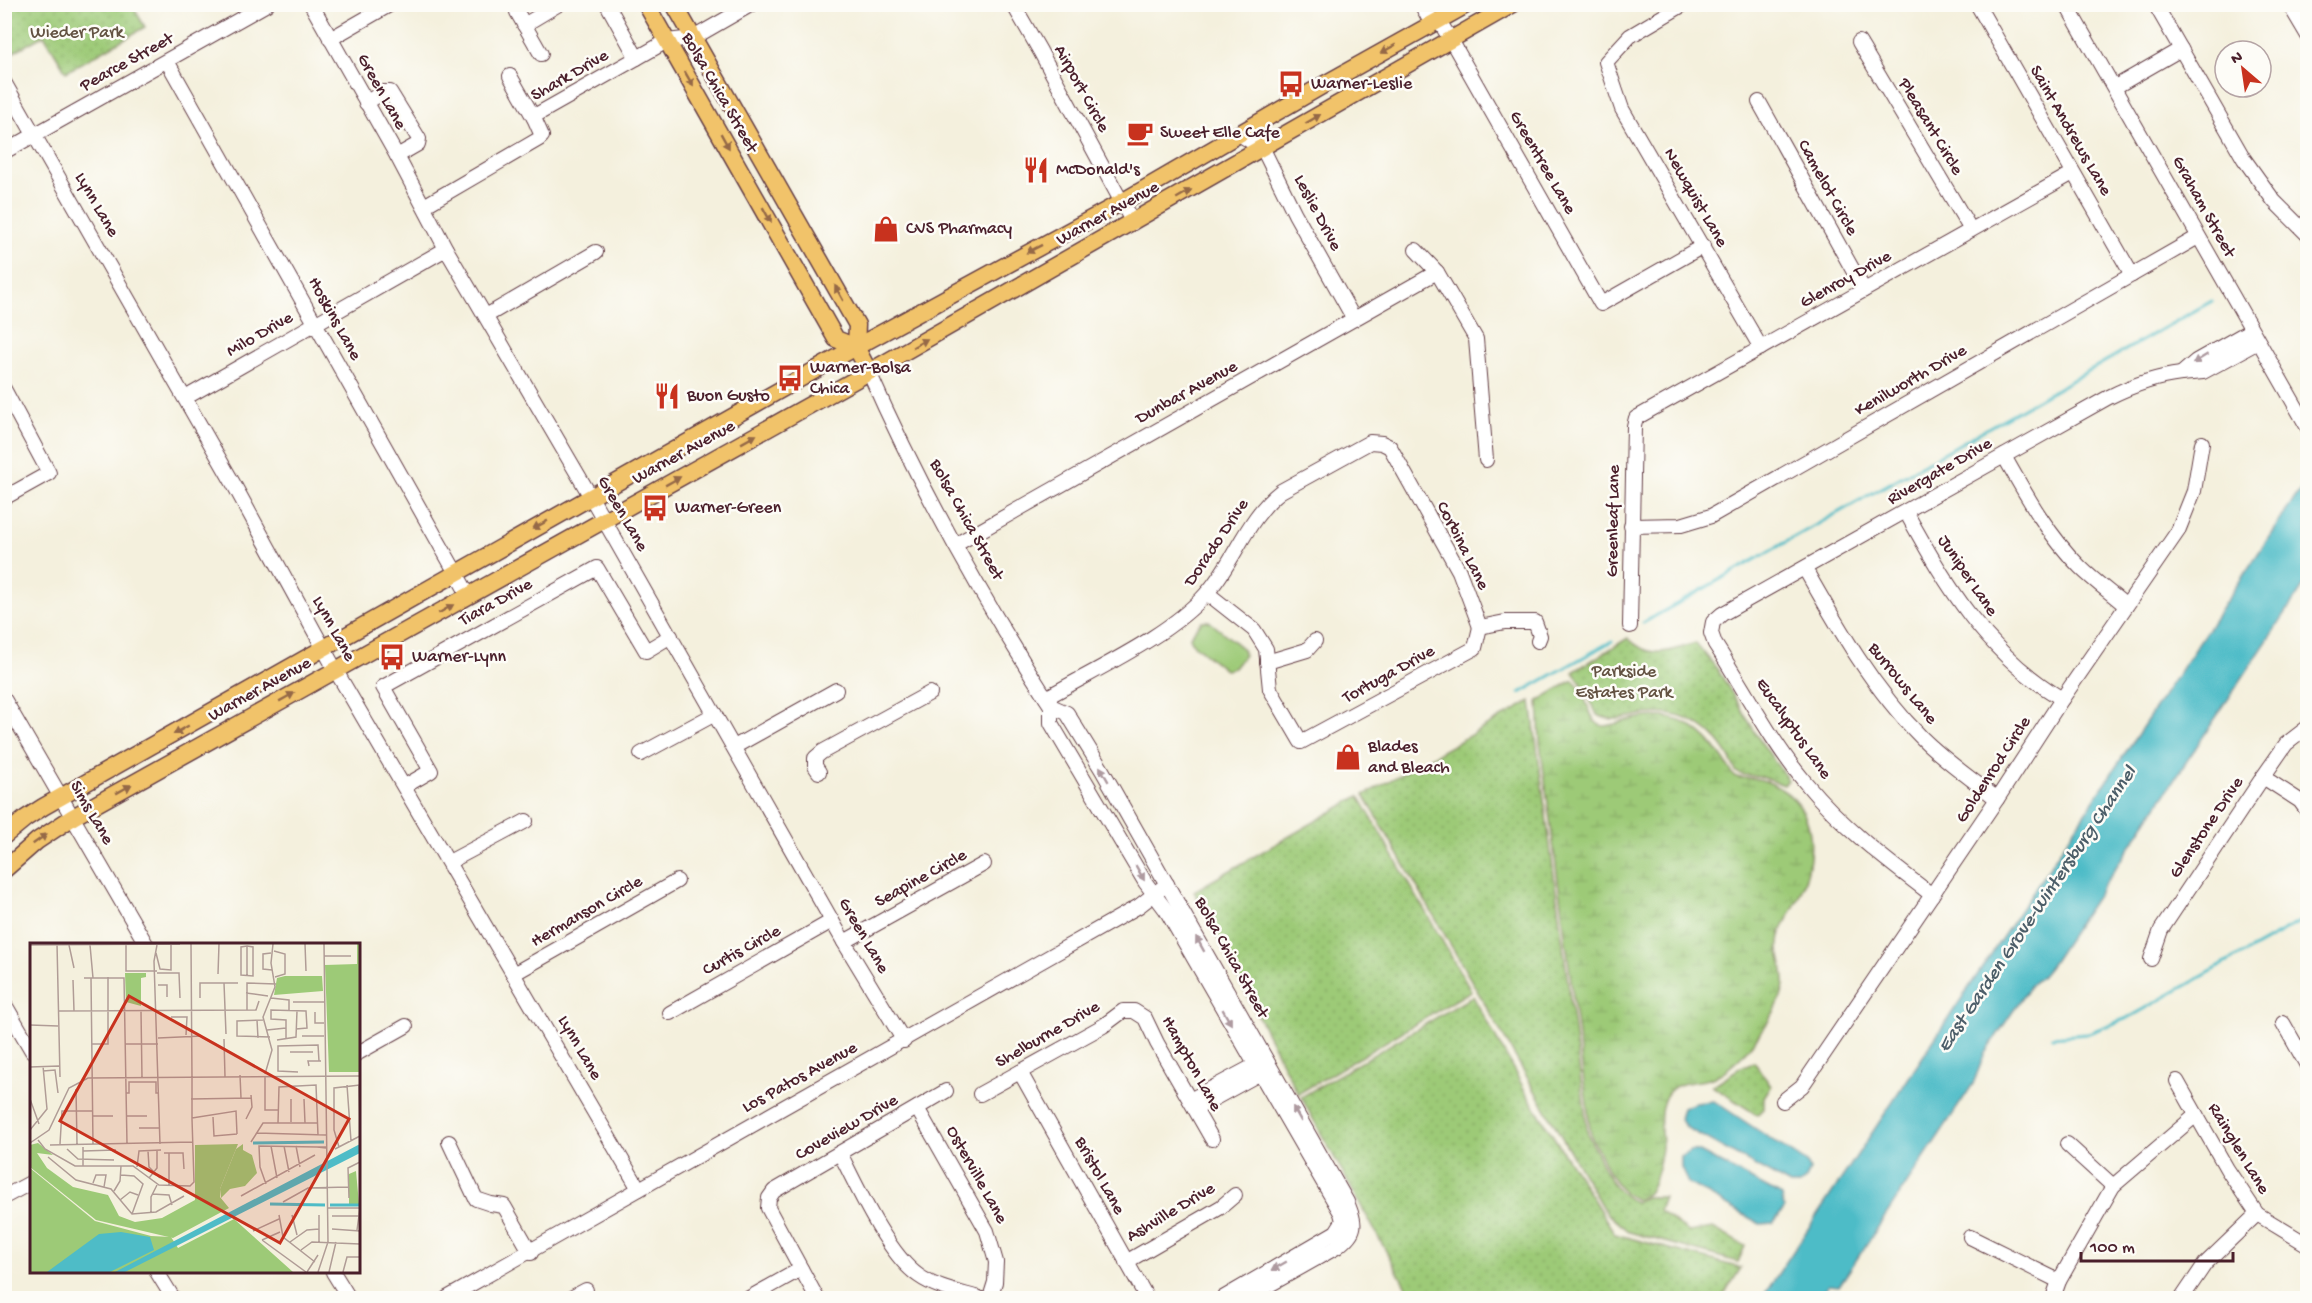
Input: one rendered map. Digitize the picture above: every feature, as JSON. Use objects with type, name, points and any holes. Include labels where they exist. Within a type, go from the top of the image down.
[{"type":"main road","name":"Bolsa Chica Street","points":[[646,4],[836,339],[856,347]]},
{"type":"main road","name":"Bolsa Chica Street","points":[[674,4],[857,325],[856,347],[869,372]]},
{"type":"main road","name":"Warner Avenue","points":[[4,836],[26,818],[61,797],[591,496],[856,347],[1122,202],[1439,13],[1468,4]]},
{"type":"main road","name":"Warner Avenue","points":[[4,870],[37,841],[72,817],[869,372],[1263,149],[1513,4]]},
{"type":"main road","points":[[738,165],[760,154]]},
{"type":"street","name":"Pearce Street","points":[[4,152],[267,4]]},
{"type":"street","name":"Green Lane","points":[[310,4],[397,156],[446,249],[591,496],[844,942],[904,1041]]},
{"type":"street","points":[[330,39],[391,4]]},
{"type":"street","points":[[524,25],[559,4]]},
{"type":"street","points":[[607,4],[638,58]]},
{"type":"street","points":[[667,41],[693,38],[752,4]]},
{"type":"street","name":"Airport Circle","points":[[1012,4],[1133,223]]},
{"type":"street","name":"Greentree Lane","points":[[1421,4],[1428,17],[1439,13],[1451,40],[1601,304],[1703,246]]},
{"type":"street","name":"Newquist Lane","points":[[1684,4],[1630,36],[1606,62],[1622,109],[1761,348]]},
{"type":"street","name":"Saint Andrews Lane","points":[[1977,4],[2132,275]]},
{"type":"street","name":"Graham Street","points":[[2066,4],[2307,428]]},
{"type":"street","points":[[2155,4],[2244,159],[2274,201],[2307,235]]},
{"type":"street","points":[[2289,4],[2307,36]]},
{"type":"street","points":[[517,12],[540,54]]},
{"type":"street","name":"Shark Drive","points":[[424,206],[539,139],[542,136],[534,118],[667,41]]},
{"type":"street","name":"Pleasant Circle","points":[[1859,42],[1971,231]]},
{"type":"street","points":[[2115,87],[2181,49]]},
{"type":"street","name":"Hoskins Lane","points":[[167,61],[469,596]]},
{"type":"street","points":[[510,76],[534,118]]},
{"type":"street","name":"Lynn Lane","points":[[4,81],[185,398],[336,671],[639,1189]]},
{"type":"street","points":[[366,103],[383,92],[390,92],[419,139],[418,144],[397,156]]},
{"type":"street","name":"Camelot Circle","points":[[1759,102],[1864,290]]},
{"type":"street","points":[[1239,134],[1263,149]]},
{"type":"street","name":"Leslie Drive","points":[[1263,149],[1295,214],[1354,319]]},
{"type":"street","name":"Glenroy Drive","points":[[1636,418],[2073,173]]},
{"type":"street","name":"Kenilworth Drive","points":[[1631,526],[1681,525],[1711,516],[2198,237]]},
{"type":"street","name":"Milo Drive","points":[[185,398],[446,249]]},
{"type":"street","points":[[1416,250],[1437,272],[1476,339],[1486,460]]},
{"type":"street","points":[[486,316],[596,252]]},
{"type":"street","name":"Dunbar Avenue","points":[[955,545],[1437,272]]},
{"type":"street","name":"Rivergate Drive","points":[[1722,614],[2127,387],[2163,376],[2181,374],[2196,361],[2254,336]]},
{"type":"street","name":"Bolsa Chica Street","points":[[869,372],[893,429],[955,545],[1049,702],[1051,723],[1155,895],[1347,1202],[1354,1222],[1354,1230],[1347,1239],[1246,1299]]},
{"type":"street","points":[[4,389],[49,473],[4,498]]},
{"type":"street","name":"Greenleaf Lane","points":[[1630,626],[1631,526],[1636,418]]},
{"type":"street","name":"Dorado Drive","points":[[1049,702],[1185,615],[1207,593],[1224,570],[1256,516],[1269,500],[1281,491],[1364,444],[1376,442],[1390,447]]},
{"type":"street","name":"Goldenrod Circle","points":[[1784,1101],[1802,1086],[1997,799],[2062,699],[2178,531],[2194,491],[2202,443]]},
{"type":"street","name":"Corbina Lane","points":[[1390,447],[1459,571],[1480,627]]},
{"type":"street","points":[[2004,456],[2044,523],[2060,544],[2091,577],[2126,606]]},
{"type":"street","name":"Juniper Lane","points":[[1906,512],[1939,571],[1970,617],[2004,655],[2062,699]]},
{"type":"street","name":"Tiara Drive","points":[[405,786],[431,771],[383,687],[597,568],[646,651],[671,636]]},
{"type":"street","name":"Burrows Lane","points":[[1805,569],[1863,667],[1887,699],[1931,746],[1997,799]]},
{"type":"street","points":[[1207,593],[1254,630],[1266,649],[1268,662],[1307,650],[1315,641]]},
{"type":"street","name":"Eucalyptus Lane","points":[[1722,614],[1715,619],[1711,627],[1715,644],[1767,728],[1805,782],[1880,856],[1932,895]]},
{"type":"street","points":[[1480,627],[1506,622],[1535,622],[1540,636],[1538,641]]},
{"type":"street","name":"Tortuga Drive","points":[[1268,662],[1270,689],[1301,742],[1475,648],[1480,627]]},
{"type":"street","points":[[734,747],[836,690]]},
{"type":"street","points":[[819,771],[815,766],[814,758],[822,752],[930,693]]},
{"type":"street","name":"Sims Lane","points":[[4,699],[145,943]]},
{"type":"street","name":"Bolsa Chica Street","points":[[1049,702],[1067,713],[1167,884],[1341,1213],[1343,1221],[1339,1229],[1330,1236],[1223,1299]]},
{"type":"street","points":[[641,754],[716,714]]},
{"type":"street","name":"Glenstone Drive","points":[[2151,959],[2161,930],[2263,777],[2286,744],[2307,727]]},
{"type":"street","points":[[2263,777],[2300,801],[2307,812]]},
{"type":"street","points":[[449,862],[526,821]]},
{"type":"street","name":"Seapine Circle","points":[[844,942],[984,864]]},
{"type":"street","name":"Hermanson Circle","points":[[515,974],[677,881]]},
{"type":"street","name":"Los Patos Avenue","points":[[447,1299],[1139,906],[1167,884]]},
{"type":"street","name":"Curtis Circle","points":[[670,1013],[832,921]]},
{"type":"street","points":[[4,1003],[8,1015],[30,1048]]},
{"type":"street","name":"Shelburne Drive","points":[[980,1094],[1102,1026],[1123,1011],[1134,1011]]},
{"type":"street","name":"Hampton Lane","points":[[1134,1011],[1145,1018],[1212,1139]]},
{"type":"street","points":[[2283,1023],[2307,1067]]},
{"type":"street","points":[[360,1052],[406,1026]]},
{"type":"street","points":[[1192,1105],[1263,1066]]},
{"type":"street","name":"Bristol Lane","points":[[1020,1072],[1147,1299]]},
{"type":"street","name":"Rainglen Lane","points":[[2177,1081],[2257,1214],[2307,1245]]},
{"type":"street","name":"Coveview Drive","points":[[801,1269],[768,1208],[769,1198],[774,1191],[946,1091]]},
{"type":"street","name":"Osterville Lane","points":[[917,1108],[992,1242],[997,1272],[990,1299]]},
{"type":"street","points":[[2053,1299],[2059,1281],[2113,1186],[2196,1115]]},
{"type":"street","points":[[449,1142],[476,1199],[504,1206],[531,1253]]},
{"type":"street","points":[[2067,1144],[2113,1186]]},
{"type":"street","points":[[840,1153],[891,1248],[904,1265],[920,1277],[940,1287],[979,1299]]},
{"type":"street","points":[[4,1197],[30,1183]]},
{"type":"street","name":"Ashville Drive","points":[[1126,1262],[1221,1207],[1235,1196]]},
{"type":"street","points":[[2182,1299],[2205,1264],[2257,1214]]},
{"type":"street","points":[[1970,1237],[2059,1281]]},
{"type":"street","points":[[748,1299],[801,1269],[817,1299]]},
{"type":"street","points":[[158,1273],[173,1299]]},
{"type":"street","points":[[334,1273],[349,1299]]},
{"type":"street","points":[[571,1299],[586,1290]]},
{"type":"green space","name":"Wieder Park","points":[[5,4],[132,5],[145,27],[66,72],[44,35],[5,57]]},
{"type":"green space","points":[[1202,621],[1209,621],[1243,649],[1244,655],[1234,668],[1225,670],[1191,642],[1190,636]]},
{"type":"green space","name":"Parkside Estates Park","points":[[1628,638],[1636,645],[1653,652],[1669,651],[1696,643],[1718,670],[1761,742],[1788,780],[1784,785],[1759,776],[1736,772],[1722,746],[1702,727],[1689,720],[1662,714],[1616,719],[1597,715],[1585,689],[1573,672]]},
{"type":"green space","points":[[1573,680],[1578,685],[1591,715],[1598,724],[1604,726],[1644,717],[1661,717],[1677,720],[1690,726],[1714,747],[1734,776],[1767,782],[1781,789],[1794,800],[1803,812],[1809,827],[1811,842],[1807,874],[1780,936],[1779,948],[1784,981],[1780,1000],[1761,1032],[1734,1063],[1714,1077],[1681,1084],[1670,1090],[1663,1102],[1661,1156],[1653,1184],[1648,1193],[1637,1200],[1624,1193],[1609,1173],[1591,1136],[1540,743],[1538,701]]},
{"type":"green space","points":[[1531,701],[1588,1135],[1607,1174],[1627,1198],[1636,1202],[1646,1197],[1664,1197],[1659,1211],[1689,1232],[1713,1228],[1745,1246],[1738,1262],[1629,1232],[1605,1212],[1364,795]]},
{"type":"green space","points":[[1359,796],[1471,991],[1298,1094],[1194,891]]},
{"type":"green space","points":[[1473,996],[1528,1096],[1615,1234],[1741,1268],[1722,1298],[1412,1298],[1301,1097]]},
{"type":"green space","points":[[1754,1062],[1771,1086],[1764,1097],[1764,1109],[1757,1115],[1712,1086],[1741,1067]]},
{"type":"water","name":"East Garden Grove-Wintersburg Channel","points":[[2307,480],[2307,581],[2050,966],[2030,986],[1985,1053],[1973,1084],[1839,1286],[1829,1285],[1818,1298],[1762,1298]]},
{"type":"water","points":[[1714,1101],[1807,1163],[1810,1170],[1806,1179],[1799,1185],[1790,1185],[1687,1128],[1680,1119],[1683,1108],[1695,1103]]},
{"type":"water","points":[[1690,1151],[1698,1151],[1782,1196],[1784,1209],[1773,1223],[1760,1224],[1688,1183],[1681,1168],[1681,1157]]},
{"type":"waterway","points":[[1643,623],[2212,301]]},
{"type":"waterway","points":[[1520,693],[1612,641]]},
{"type":"waterway","points":[[2052,1037],[2086,1034],[2130,1017],[2308,917]]},
{"type":"place","name":"Warner-Leslie","points":[[1291,84]]},
{"type":"place","name":"Sweet Elle Cafe","points":[[1140,133]]},
{"type":"place","name":"McDonald's","points":[[1036,170]]},
{"type":"place","name":"CVS Pharmacy","points":[[886,229]]},
{"type":"place","name":"Warner-Bolsa Chica","points":[[790,378]]},
{"type":"place","name":"Buon Gusto","points":[[667,396]]},
{"type":"place","name":"Warner-Green","points":[[655,508]]},
{"type":"place","name":"Warner-Lynn","points":[[392,657]]},
{"type":"place","name":"Blades and Bleach","points":[[1348,757]]}]
